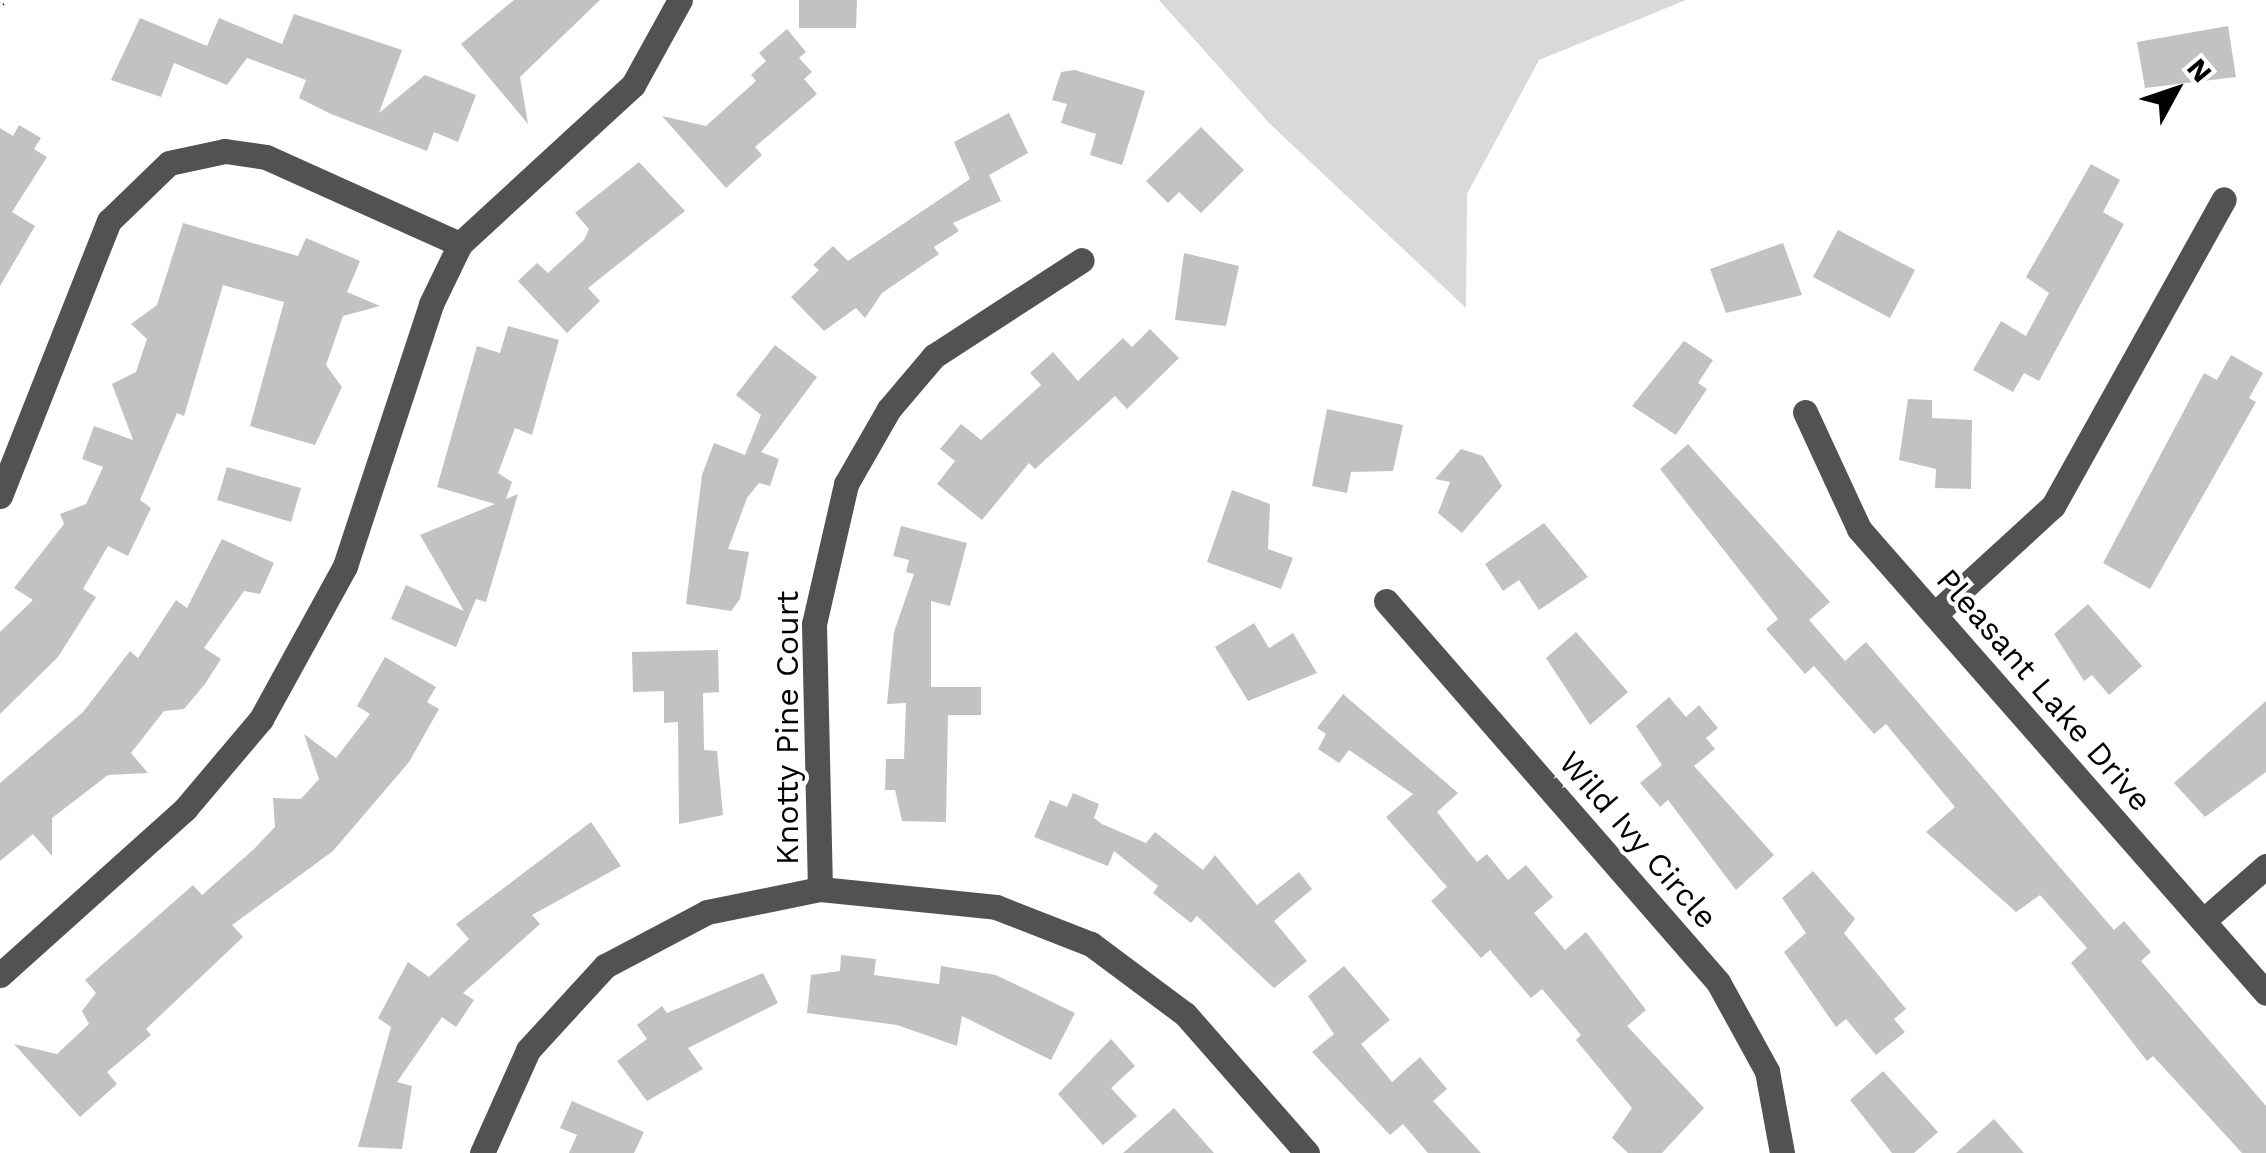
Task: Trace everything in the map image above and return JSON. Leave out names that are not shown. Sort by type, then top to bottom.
[{"type":"street","points":[[0,975],[186,808],[278,695],[345,566],[431,304],[460,244],[633,85],[680,0]]},
{"type":"street","points":[[0,496],[109,221],[157,170],[210,152],[266,157],[460,244]]},
{"type":"street","points":[[1935,614],[2052,506],[2224,198]]},
{"type":"street","name":"Knotty Pine Court","points":[[820,889],[814,624],[846,484],[888,410],[934,356],[1082,260]]},
{"type":"street","name":"Pleasant Lake Drive","points":[[1805,412],[1859,529],[2266,993]]},
{"type":"street","name":"Wild Ivy Circle","points":[[1386,601],[1718,982],[1767,1071],[1782,1153]]},
{"type":"street","points":[[2203,921],[2266,866]]},
{"type":"street","points":[[482,1153],[536,1038],[618,956],[707,912],[820,889],[967,901],[1091,944],[1185,1014],[1307,1153]]},
{"type":"shaded area","points":[[1159,0],[1686,0],[1539,60],[1467,194],[1466,308],[1270,124]]},
{"type":"building","points":[[514,0],[600,0],[520,77],[528,124],[461,44]]},
{"type":"building","points":[[799,0],[857,0],[856,28],[799,28]]},
{"type":"building","points":[[294,14],[402,50],[379,113],[425,75],[476,95],[458,142],[434,132],[427,151],[331,114],[299,98],[306,80],[247,58],[227,85],[174,63],[161,97],[111,80],[140,18],[207,46],[219,18],[282,44]]},
{"type":"building","points":[[2228,26],[2236,77],[2145,88],[2137,42]]},
{"type":"building","points":[[787,29],[806,52],[799,58],[812,72],[804,79],[817,94],[755,147],[762,155],[726,188],[662,116],[706,126],[756,81],[751,75],[766,61],[759,53]]},
{"type":"building","points":[[1075,70],[1145,91],[1122,165],[1090,155],[1096,134],[1061,123],[1067,104],[1052,100],[1061,72]]},
{"type":"building","points":[[1009,113],[1028,153],[989,175],[1001,201],[953,223],[959,231],[934,247],[939,254],[882,293],[865,318],[856,308],[824,331],[791,297],[819,270],[813,265],[833,246],[848,261],[970,179],[954,142]]},
{"type":"building","points":[[19,125],[41,138],[34,149],[47,157],[12,212],[35,226],[0,286],[0,128],[13,136]]},
{"type":"building","points":[[1201,127],[1244,170],[1201,213],[1179,192],[1168,203],[1146,181]]},
{"type":"building","points":[[639,162],[685,211],[588,288],[600,301],[567,333],[518,281],[537,263],[548,273],[584,240],[589,229],[575,213]]},
{"type":"building","points":[[2091,164],[2120,180],[2103,212],[2124,224],[2039,381],[2024,373],[2013,392],[1973,370],[2001,321],[2026,336],[2049,293],[2026,277]]},
{"type":"building","points":[[183,223],[298,256],[306,238],[360,261],[347,292],[380,306],[343,316],[326,365],[342,387],[315,445],[250,426],[284,302],[223,285],[184,416],[177,413],[140,500],[151,508],[128,556],[108,546],[83,589],[96,597],[58,657],[0,714],[0,632],[33,600],[14,588],[64,524],[60,514],[86,504],[103,467],[82,459],[94,426],[133,440],[112,384],[136,372],[147,339],[131,324],[157,305]]},
{"type":"building","points":[[1838,230],[1915,270],[1890,318],[1813,277]]},
{"type":"building","points":[[1783,243],[1802,295],[1726,313],[1710,269]]},
{"type":"building","points":[[1184,253],[1239,266],[1226,326],[1175,320]]},
{"type":"building","points":[[508,326],[559,340],[532,435],[515,428],[498,473],[512,482],[506,499],[518,494],[486,602],[476,599],[456,647],[391,619],[406,585],[464,611],[420,535],[495,504],[437,487],[477,346],[500,353]]},
{"type":"building","points":[[1150,329],[1179,358],[1127,409],[1115,396],[1035,469],[1029,463],[982,520],[937,484],[955,461],[940,449],[961,424],[981,440],[1041,385],[1030,373],[1053,352],[1078,381],[1123,338],[1132,347]]},
{"type":"building","points":[[1684,341],[1713,360],[1698,383],[1707,389],[1676,435],[1632,406]]},
{"type":"building","points":[[775,345],[817,377],[761,452],[779,459],[770,486],[759,483],[747,498],[728,549],[749,552],[740,599],[731,611],[686,604],[702,475],[714,443],[745,455],[761,415],[736,395]]},
{"type":"building","points":[[2231,355],[2263,373],[2249,398],[2256,402],[2150,589],[2103,563],[2204,373],[2217,380]]},
{"type":"building","points":[[1908,399],[1932,400],[1932,418],[1972,420],[1971,489],[1935,488],[1936,469],[1899,460]]},
{"type":"building","points":[[1327,409],[1403,425],[1393,471],[1351,472],[1347,493],[1312,486]]},
{"type":"building","points":[[1688,444],[1830,602],[1809,620],[1845,661],[1866,642],[2114,930],[2124,921],[2151,952],[2141,961],[2266,1106],[2266,1153],[2242,1153],[2153,1056],[2147,1061],[2071,963],[2087,948],[2040,895],[2016,912],[1926,832],[1955,807],[1886,724],[1874,734],[1814,666],[1805,674],[1766,629],[1778,619],[1660,469]]},
{"type":"building","points":[[1461,449],[1483,456],[1502,486],[1462,533],[1438,513],[1450,482],[1435,479]]},
{"type":"building","points":[[227,467],[301,488],[291,522],[217,500]]},
{"type":"building","points":[[1232,490],[1270,504],[1268,549],[1293,558],[1281,589],[1207,562]]},
{"type":"building","points":[[1544,523],[1588,577],[1539,610],[1519,580],[1503,591],[1485,564]]},
{"type":"building","points":[[901,526],[967,543],[950,606],[931,601],[931,687],[981,687],[981,715],[948,715],[946,822],[902,821],[895,790],[885,790],[886,759],[904,759],[906,703],[887,704],[894,632],[914,574],[906,572],[909,560],[893,556]]},
{"type":"building","points":[[222,539],[274,563],[260,594],[244,591],[204,648],[221,659],[205,684],[184,709],[164,711],[131,753],[148,773],[108,775],[52,818],[52,856],[33,834],[0,861],[0,783],[83,712],[130,651],[138,658],[176,600],[187,608]]},
{"type":"building","points":[[2088,604],[2142,666],[2109,695],[2092,675],[2084,681],[2054,634]]},
{"type":"building","points":[[1254,623],[1269,648],[1293,633],[1317,673],[1248,701],[1215,647]]},
{"type":"building","points":[[1576,632],[1628,692],[1590,725],[1546,658]]},
{"type":"building","points":[[718,650],[719,692],[703,693],[704,750],[717,751],[723,815],[679,824],[678,722],[664,723],[664,691],[633,692],[632,652]]},
{"type":"building","points":[[385,657],[436,687],[427,702],[439,709],[409,762],[333,851],[232,925],[243,937],[146,1029],[151,1035],[107,1072],[117,1084],[80,1117],[14,1044],[57,1054],[89,1024],[82,1011],[96,993],[85,980],[193,885],[202,895],[275,827],[273,798],[301,799],[319,779],[304,734],[336,758],[370,714],[357,706]]},
{"type":"building","points":[[1343,694],[1458,793],[1437,812],[1477,862],[1487,854],[1508,880],[1526,865],[1553,897],[1534,913],[1565,950],[1586,932],[1646,1010],[1627,1026],[1704,1108],[1662,1153],[1628,1153],[1612,1138],[1632,1108],[1576,1040],[1581,1035],[1542,989],[1531,998],[1490,950],[1481,958],[1431,901],[1447,887],[1386,817],[1413,794],[1349,750],[1339,763],[1318,749],[1326,734],[1317,728]]},
{"type":"building","points":[[1669,697],[1686,717],[1699,705],[1718,728],[1706,738],[1715,749],[1694,766],[1774,855],[1736,890],[1668,800],[1660,807],[1640,783],[1662,765],[1636,726]]},
{"type":"building","points":[[2266,701],[2266,772],[2205,817],[2174,783]]},
{"type":"building","points":[[1073,793],[1099,804],[1094,818],[1102,824],[1146,843],[1155,832],[1203,870],[1215,855],[1257,905],[1299,872],[1312,889],[1274,921],[1307,961],[1274,988],[1197,916],[1191,923],[1153,893],[1158,886],[1114,851],[1108,866],[1034,837],[1050,800],[1067,807]]},
{"type":"building","points":[[591,822],[621,866],[532,915],[540,924],[463,993],[474,1000],[456,1027],[442,1017],[397,1082],[412,1086],[402,1149],[358,1147],[391,1027],[378,1018],[408,962],[429,977],[469,939],[456,924]]},
{"type":"building","points":[[1813,871],[1855,919],[1844,933],[1906,1009],[1894,1019],[1905,1032],[1876,1055],[1846,1019],[1836,1027],[1784,952],[1806,933],[1782,898]]},
{"type":"building","points":[[841,955],[876,959],[874,975],[939,984],[941,966],[996,975],[1075,1013],[1051,1060],[962,1016],[957,1046],[897,1025],[807,1013],[811,975],[840,971]]},
{"type":"building","points":[[1344,966],[1390,1020],[1361,1044],[1392,1082],[1420,1057],[1447,1089],[1433,1101],[1481,1153],[1428,1153],[1403,1124],[1390,1135],[1312,1052],[1334,1034],[1308,996]]},
{"type":"building","points":[[763,973],[778,1003],[688,1048],[703,1069],[647,1101],[617,1061],[647,1039],[637,1025],[662,1006],[667,1013]]},
{"type":"building","points":[[1111,1039],[1135,1066],[1111,1088],[1137,1116],[1103,1145],[1058,1094]]},
{"type":"building","points":[[1883,1071],[1938,1132],[1914,1153],[1892,1153],[1850,1100]]},
{"type":"building","points":[[572,1101],[644,1132],[634,1153],[569,1153],[577,1135],[560,1128]]},
{"type":"building","points":[[1174,1108],[1214,1153],[1123,1153]]},
{"type":"building","points":[[1994,1119],[2024,1153],[1956,1153]]}]
